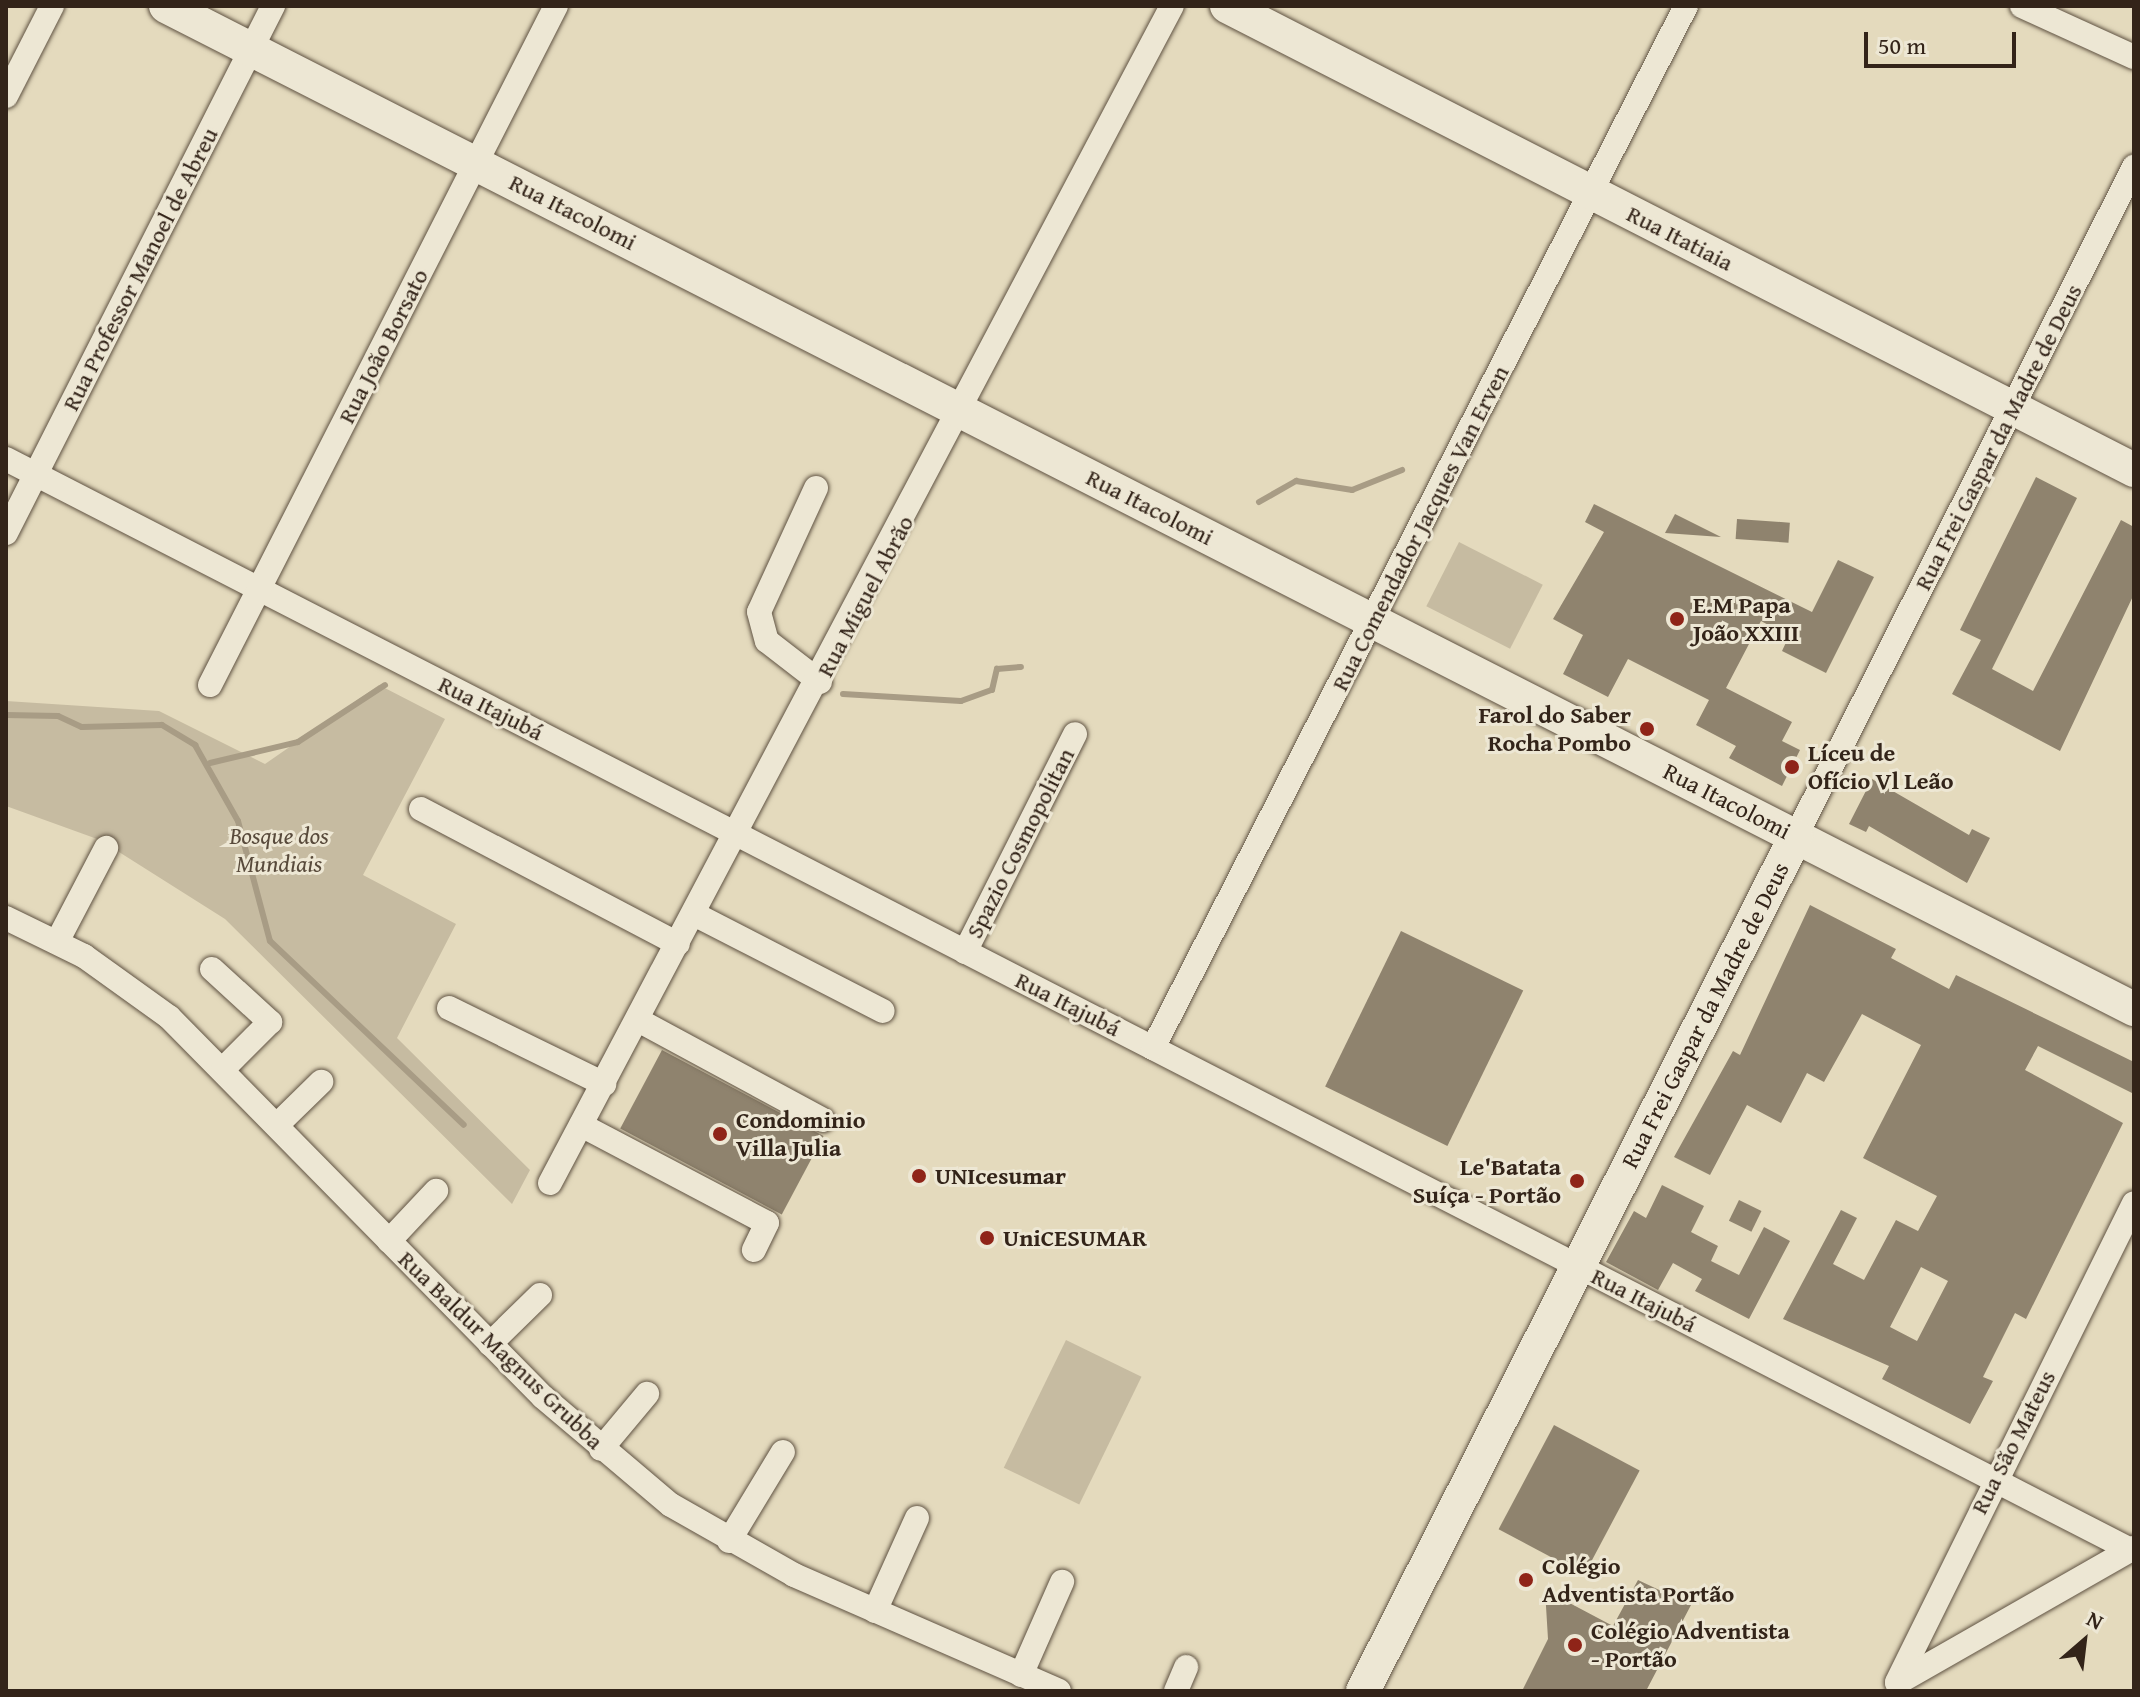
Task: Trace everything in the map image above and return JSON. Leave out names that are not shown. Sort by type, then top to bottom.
[{"type":"main road","name":"Rua Itacolomi","points":[[166,6],[2134,1009]]},
{"type":"main road","name":"Rua Itatiaia","points":[[1227,6],[2134,470]]},
{"type":"main road","name":"Rua Frei Gaspar da Madre de Deus","points":[[1363,1691],[1796,836]]},
{"type":"street","points":[[6,96],[52,6]]},
{"type":"street","name":"Rua Professor Manoel de Abreu","points":[[6,533],[273,6]]},
{"type":"street","name":"Rua João Borsato","points":[[210,685],[556,6]]},
{"type":"street","name":"Rua Miguel Abrão","points":[[550,1183],[820,682],[1172,6]]},
{"type":"street","name":"Rua Comendador Jacques Van Erven","points":[[1153,1048],[1686,6]]},
{"type":"street","points":[[2022,6],[2134,57]]},
{"type":"street","name":"Rua Frei Gaspar da Madre de Deus","points":[[1796,836],[2134,167]]},
{"type":"street","name":"Rua Itajubá","points":[[6,459],[2132,1549]]},
{"type":"street","points":[[816,488],[759,612],[767,641],[820,682]]},
{"type":"street","name":"Spazio Cosmopolitan","points":[[965,952],[1075,734]]},
{"type":"street","points":[[421,809],[678,944]]},
{"type":"street","points":[[58,940],[106,848]]},
{"type":"street","points":[[694,914],[883,1011]]},
{"type":"street","name":"Rua Baldur Magnus Grubba","points":[[6,918],[58,940],[140,995],[223,1069],[490,1344],[601,1449],[729,1541],[875,1611],[1059,1691]]},
{"type":"street","points":[[212,969],[270,1022],[223,1069]]},
{"type":"street","points":[[449,1008],[604,1084]]},
{"type":"street","points":[[638,1020],[823,1120]]},
{"type":"street","points":[[277,1125],[321,1082]]},
{"type":"street","points":[[581,1125],[767,1223],[754,1250]]},
{"type":"street","points":[[389,1241],[436,1191]]},
{"type":"street","name":"Rua São Mateus","points":[[1891,1687],[2134,1203]]},
{"type":"street","points":[[490,1344],[540,1295]]},
{"type":"street","points":[[601,1449],[647,1394]]},
{"type":"street","points":[[729,1541],[783,1452]]},
{"type":"street","points":[[875,1611],[917,1518]]},
{"type":"street","points":[[1891,1687],[2132,1549]]},
{"type":"street","points":[[1021,1675],[1062,1582]]},
{"type":"street","points":[[1176,1691],[1186,1667]]},
{"type":"green space","points":[[1459,542],[1543,585],[1510,649],[1426,606]]},
{"type":"green space","name":"Bosque dos Mundiais","points":[[379,685],[445,719],[363,875],[456,924],[397,1038],[530,1170],[512,1204],[225,919],[100,840],[6,806],[6,701],[159,711],[265,764]]},
{"type":"green space","points":[[1066,1340],[1141,1377],[1079,1504],[1004,1468]]},
{"type":"building","points":[[2036,477],[2077,498],[1992,669],[2033,691],[2121,520],[2134,527],[2134,594],[2060,751],[1952,694],[1981,640],[1960,630]]},
{"type":"building","points":[[1594,504],[1812,612],[1838,560],[1874,577],[1826,673],[1782,651],[1789,636],[1761,621],[1726,688],[1792,722],[1782,741],[1800,750],[1782,786],[1729,758],[1736,746],[1696,725],[1709,700],[1628,659],[1608,697],[1563,674],[1583,635],[1553,619],[1604,532],[1585,522]]},
{"type":"building","points":[[1675,514],[1721,537],[1665,533]]},
{"type":"building","points":[[1737,519],[1790,523],[1788,543],[1736,539]]},
{"type":"building","points":[[1872,779],[1969,835],[1972,829],[1990,838],[1967,883],[1869,826],[1866,832],[1849,824]]},
{"type":"building","points":[[1810,905],[1896,949],[1891,958],[1949,989],[1956,975],[2134,1062],[2134,1094],[2038,1046],[2025,1070],[2123,1123],[2026,1319],[2015,1313],[1983,1377],[1993,1381],[1970,1424],[1882,1379],[1889,1366],[1783,1319],[1841,1210],[1857,1218],[1833,1264],[1864,1280],[1896,1220],[1918,1231],[1937,1196],[1863,1158],[1921,1045],[1862,1014],[1824,1082],[1807,1073],[1781,1123],[1747,1105],[1710,1175],[1674,1157],[1733,1051],[1740,1055]],"holes":[[[1921,1267],[1948,1281],[1917,1341],[1890,1327]]]},
{"type":"building","points":[[1401,931],[1523,991],[1447,1146],[1325,1086]]},
{"type":"building","name":"Condominio Villa Julia","points":[[662,1050],[824,1136],[782,1214],[620,1129]]},
{"type":"building","points":[[1662,1185],[1704,1206],[1691,1232],[1718,1246],[1711,1261],[1739,1275],[1764,1227],[1790,1241],[1749,1319],[1695,1291],[1702,1279],[1673,1263],[1658,1290],[1606,1262],[1634,1211],[1646,1218]]},
{"type":"building","points":[[1739,1200],[1761,1211],[1751,1232],[1729,1221]]},
{"type":"building","points":[[1554,1425],[1640,1471],[1584,1575],[1499,1529]]},
{"type":"building","points":[[1638,1580],[1691,1605],[1646,1691],[1522,1691],[1548,1639],[1545,1590],[1613,1626]]},
{"type":"waterway","points":[[1259,502],[1296,481],[1352,490],[1402,470]]},
{"type":"waterway","points":[[843,694],[961,701],[992,690],[997,669],[1021,667]]},
{"type":"waterway","points":[[210,763],[298,742],[385,685]]},
{"type":"waterway","points":[[6,715],[58,716],[82,727],[162,725],[195,745],[238,821],[270,941],[464,1125]]},
{"type":"place","name":"E.M Papa João XXIII","points":[[1677,619]]},
{"type":"place","name":"Farol do Saber Rocha Pombo","points":[[1647,729]]},
{"type":"place","name":"Líceu de Ofício Vl Leão","points":[[1792,767]]},
{"type":"place","name":"Condominio Villa Julia","points":[[720,1134]]},
{"type":"place","name":"UNIcesumar","points":[[919,1176]]},
{"type":"place","name":"Le'Batata Suíça - Portão","points":[[1577,1181]]},
{"type":"place","name":"UniCESUMAR","points":[[987,1238]]},
{"type":"place","name":"Colégio Adventista Portão","points":[[1526,1580]]},
{"type":"place","name":"Colégio Adventista - Portão","points":[[1575,1645]]}]
